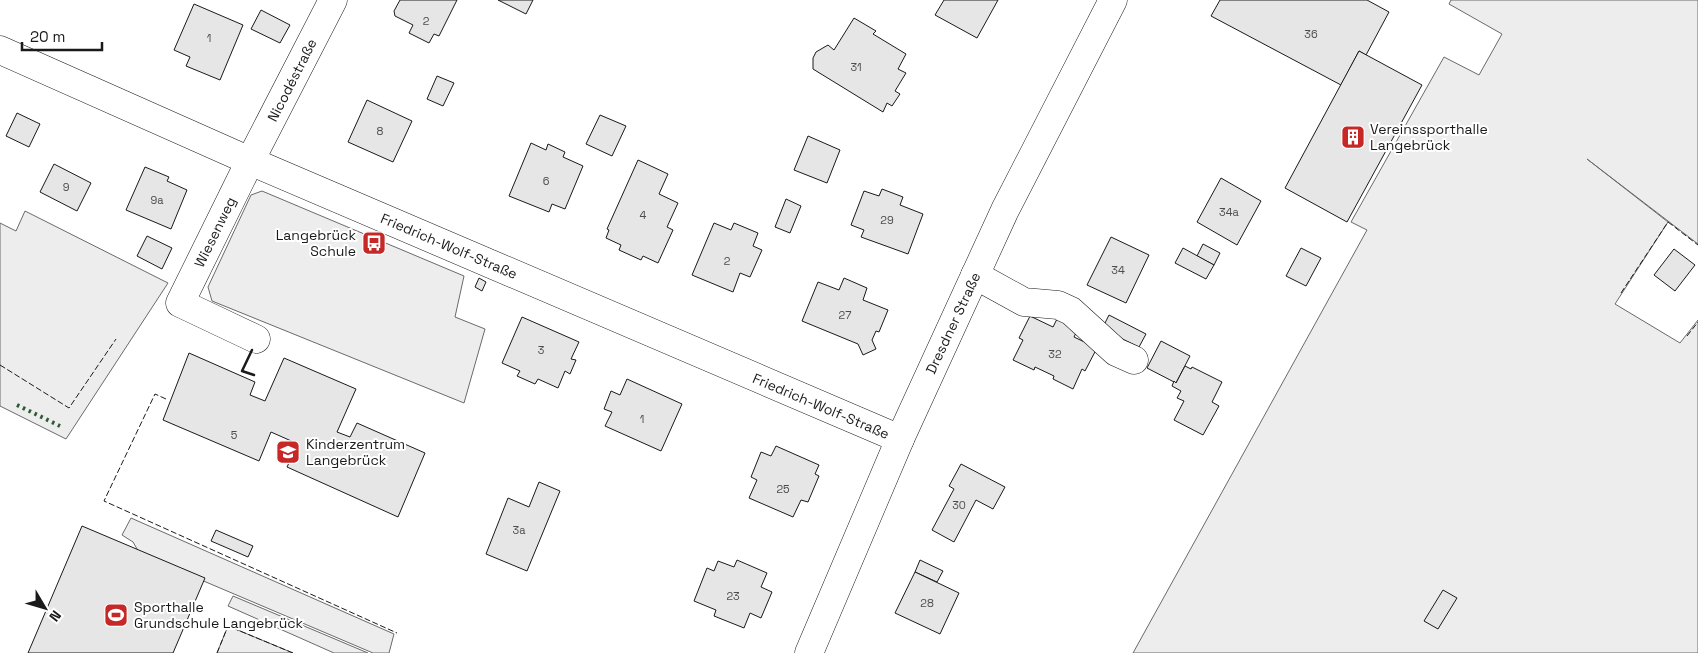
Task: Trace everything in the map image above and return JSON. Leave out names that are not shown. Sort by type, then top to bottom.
[{"type":"street","name":"Nicodéstraße","points":[[250,161],[333,0]]},
{"type":"street","name":"Dresdner Straße","points":[[809,653],[900,439],[1005,210],[1113,0]]},
{"type":"street","name":"Friedrich-Wolf-Straße","points":[[0,50],[250,161],[900,439]]},
{"type":"street","name":"Wiesenweg","points":[[250,161],[180,303],[256,339]]},
{"type":"street","points":[[976,274],[1024,302],[1058,306],[1071,311],[1116,352],[1134,360]]},
{"type":"shaded area","points":[[1451,0],[1698,0],[1698,244],[1587,159],[1668,222],[1615,304],[1680,343],[1698,320],[1698,653],[1133,653],[1367,230],[1351,222],[1444,57],[1479,75],[1502,34],[1449,4]]},
{"type":"shaded area","points":[[262,191],[464,276],[455,317],[485,329],[464,403],[212,301],[208,287],[251,195]]},
{"type":"shaded area","points":[[25,211],[168,283],[66,439],[0,406],[0,223],[16,231]]},
{"type":"shaded area","points":[[131,518],[394,634],[389,653],[373,653],[140,554],[133,542],[122,535]]},
{"type":"shaded area","points":[[233,596],[368,653],[334,653],[228,606]]},
{"type":"shaded area","points":[[228,626],[293,653],[217,653]]},
{"type":"building","points":[[400,0],[457,0],[439,36],[434,34],[429,43],[409,33],[413,25],[395,16],[394,11]]},
{"type":"building","points":[[498,0],[533,0],[526,14]]},
{"type":"building","points":[[944,0],[998,0],[977,38],[935,15]]},
{"type":"building","points":[[1220,0],[1367,0],[1389,12],[1366,55],[1359,51],[1341,85],[1211,16]]},
{"type":"building","points":[[194,4],[243,25],[220,80],[186,66],[190,57],[174,50]]},
{"type":"building","points":[[261,10],[290,25],[280,43],[251,29]]},
{"type":"building","points":[[854,18],[876,31],[873,34],[906,54],[898,69],[906,73],[895,91],[900,94],[892,106],[887,103],[883,112],[813,69],[813,58],[816,52],[828,45],[834,50]]},
{"type":"building","name":"Vereinssporthalle Langebrück","points":[[1359,51],[1422,85],[1347,222],[1285,188]]},
{"type":"building","points":[[437,76],[454,83],[443,106],[427,99]]},
{"type":"building","points":[[367,100],[412,121],[393,162],[348,142]]},
{"type":"building","points":[[17,113],[40,124],[29,147],[6,136]]},
{"type":"building","points":[[600,115],[626,126],[612,156],[586,144]]},
{"type":"building","points":[[808,136],[840,150],[827,183],[794,170]]},
{"type":"building","points":[[531,143],[546,150],[548,144],[565,152],[563,157],[583,166],[565,209],[552,204],[549,212],[509,196]]},
{"type":"building","points":[[638,160],[668,174],[659,194],[678,203],[667,227],[673,230],[658,263],[643,256],[641,260],[619,250],[621,245],[606,238],[609,230],[607,229]]},
{"type":"building","points":[[54,164],[91,183],[77,211],[40,192]]},
{"type":"building","points":[[145,167],[169,177],[167,181],[187,190],[171,229],[126,210]]},
{"type":"building","points":[[1221,178],[1261,201],[1237,245],[1197,222]]},
{"type":"building","points":[[882,189],[903,197],[900,205],[923,214],[908,254],[861,237],[864,230],[851,225],[864,191],[879,196]]},
{"type":"building","points":[[786,199],[801,206],[790,233],[775,227]]},
{"type":"building","points":[[714,223],[731,230],[734,223],[758,233],[753,246],[762,250],[750,277],[740,273],[733,292],[692,275]]},
{"type":"building","points":[[147,236],[172,248],[162,269],[137,256]]},
{"type":"building","points":[[1111,237],[1149,255],[1126,303],[1087,285]]},
{"type":"building","points":[[1203,244],[1220,253],[1214,265],[1197,256]]},
{"type":"building","points":[[1183,248],[1214,265],[1206,279],[1175,263]]},
{"type":"building","points":[[1301,248],[1321,258],[1306,286],[1286,276]]},
{"type":"building","points":[[1674,249],[1695,265],[1675,291],[1654,275]]},
{"type":"building","points":[[479,278],[486,282],[482,291],[475,287]]},
{"type":"building","points":[[844,278],[867,288],[863,300],[888,310],[879,332],[876,331],[872,340],[876,349],[863,355],[858,344],[802,321],[818,282],[839,290]]},
{"type":"building","points":[[1059,315],[1080,325],[1074,337],[1097,348],[1085,371],[1082,369],[1073,389],[1053,379],[1054,376],[1035,367],[1034,370],[1013,360],[1023,340],[1019,338],[1030,316],[1053,327]]},
{"type":"building","points":[[1109,315],[1146,334],[1139,347],[1102,329]]},
{"type":"building","points":[[522,317],[579,342],[571,359],[576,360],[570,374],[565,371],[558,388],[538,379],[535,384],[517,376],[520,371],[502,363]]},
{"type":"building","points":[[1161,341],[1190,356],[1176,383],[1147,368]]},
{"type":"building","points":[[189,353],[255,382],[250,395],[265,401],[284,358],[356,389],[337,432],[350,437],[357,423],[425,453],[398,517],[287,467],[298,444],[271,432],[259,461],[163,420]]},
{"type":"building","points":[[1185,366],[1191,369],[1192,367],[1222,382],[1212,402],[1219,406],[1203,435],[1174,420],[1184,401],[1177,398],[1181,391],[1172,386],[1174,381],[1176,383]]},
{"type":"building","points":[[627,379],[682,404],[661,451],[605,426],[612,412],[604,409],[611,391],[620,395]]},
{"type":"building","points":[[776,446],[819,465],[815,474],[819,476],[808,502],[801,500],[793,517],[749,498],[757,480],[751,477],[761,452],[771,456]]},
{"type":"building","points":[[961,464],[1005,487],[993,509],[976,500],[954,542],[932,530],[954,489],[949,486]]},
{"type":"building","points":[[539,482],[560,491],[527,571],[486,554],[508,498],[529,507]]},
{"type":"building","name":"Sporthalle Grundschule Langebrück","points":[[82,526],[205,578],[173,653],[28,653]]},
{"type":"building","points":[[216,530],[253,546],[248,557],[211,541]]},
{"type":"building","points":[[737,560],[767,573],[761,587],[772,592],[761,618],[750,613],[744,628],[714,616],[716,610],[694,601],[707,568],[714,571],[718,561],[734,567]]},
{"type":"building","points":[[920,560],[943,571],[937,582],[915,572]]},
{"type":"building","points":[[915,572],[959,593],[940,634],[895,613]]},
{"type":"building","points":[[1443,590],[1457,598],[1438,629],[1424,621]]},
{"type":"hedge","points":[[17,405],[60,426]]},
{"type":"fence","points":[[1621,293],[1668,222],[1698,245]]},
{"type":"fence","points":[[1687,336],[1698,322]]},
{"type":"fence","points":[[0,365],[69,408],[116,339]]},
{"type":"fence","points":[[166,399],[155,394],[104,501],[397,633]]},
{"type":"fence","points":[[217,653],[228,626],[293,653]]},
{"type":"wall","points":[[252,350],[242,371],[254,375]]},
{"type":"place","name":"Vereinssporthalle Langebrück","points":[[1353,137]]},
{"type":"place","name":"Langebrück Schule","points":[[374,243]]},
{"type":"place","name":"Kinderzentrum Langebrück","points":[[288,452]]},
{"type":"place","name":"Sporthalle Grundschule Langebrück","points":[[116,615]]}]
